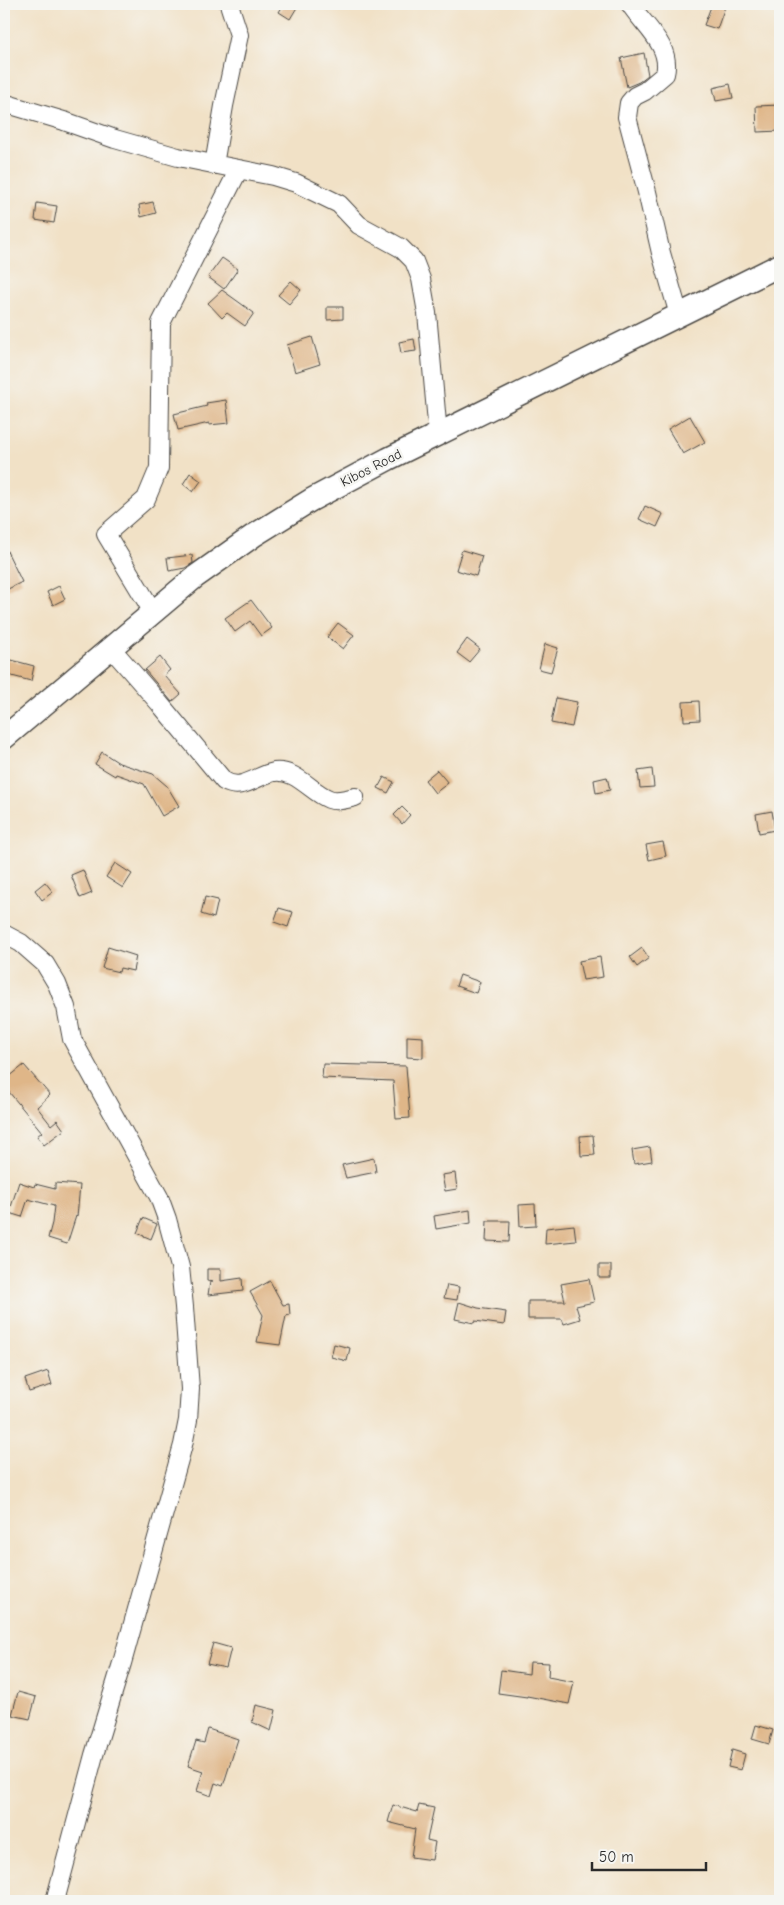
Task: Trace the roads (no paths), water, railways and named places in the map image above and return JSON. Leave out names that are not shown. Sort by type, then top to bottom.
[{"type":"main road","name":"Kibos Road","points":[[4,738],[195,577],[253,536],[302,505],[438,434],[780,265]]},
{"type":"street","points":[[214,165],[224,106],[240,36],[229,4]]},
{"type":"street","points":[[630,4],[664,51],[667,60],[665,74],[645,91],[635,96],[629,103],[627,117],[661,253],[679,315]]},
{"type":"street","points":[[4,103],[64,121],[114,139],[178,157],[239,168],[296,183],[339,204],[359,225],[401,248],[414,261],[421,279],[427,313],[438,434]]},
{"type":"street","points":[[153,612],[106,534],[146,499],[159,468],[161,323],[239,168]]},
{"type":"street","points":[[111,648],[224,782],[235,785],[245,784],[273,772],[280,772],[297,778],[329,799],[338,800],[356,797]]},
{"type":"street","points":[[4,934],[21,943],[45,964],[57,984],[66,1007],[72,1039],[159,1197],[173,1236],[180,1267],[190,1390],[188,1420],[183,1445],[122,1663],[94,1754],[55,1901]]}]
